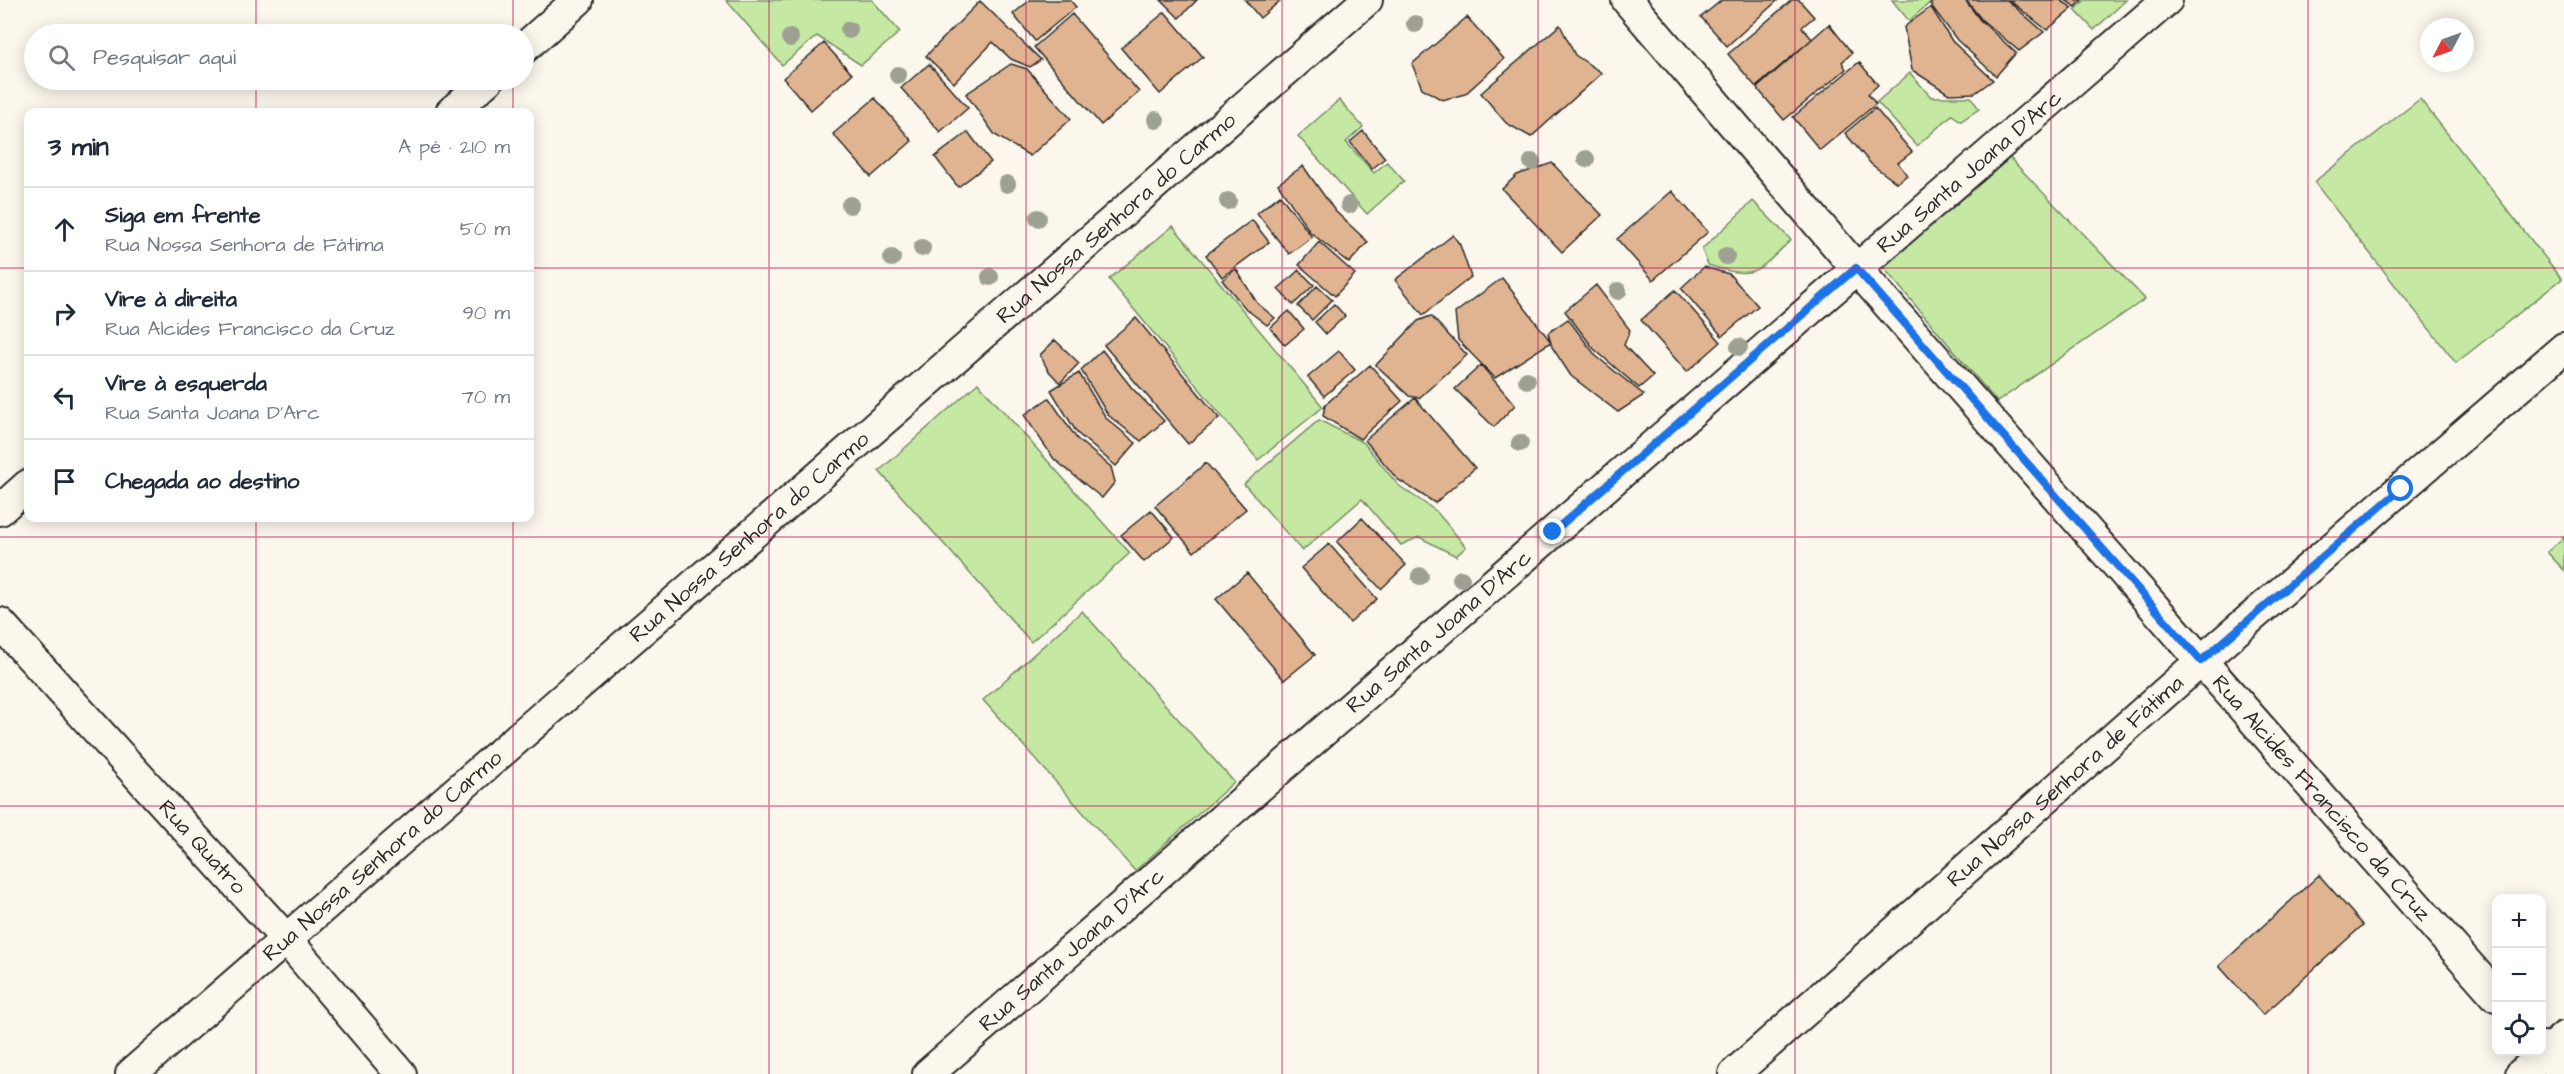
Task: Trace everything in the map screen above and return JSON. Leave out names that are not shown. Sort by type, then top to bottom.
[{"type":"street","points":[[534,39],[578,0]]},
{"type":"street","name":"Rua Nossa Senhora do Carmo","points":[[131,1074],[1367,0]]},
{"type":"street","name":"Rua Alcides Francisco da Cruz","points":[[1627,0],[1856,268],[2492,991]]},
{"type":"street","name":"Rua Santa Joana D'Arc","points":[[928,1074],[2168,0]]},
{"type":"street","points":[[456,108],[476,90]]},
{"type":"street","name":"Rua Nossa Senhora de Fátima","points":[[1734,1074],[2201,661],[2564,348]]},
{"type":"street","points":[[0,510],[24,489]]},
{"type":"street","name":"Rua Quatro","points":[[0,623],[286,939],[401,1074]]},
{"type":"street","points":[[2522,1074],[2554,1053]]},
{"type":"green space","points":[[726,0],[872,0],[900,32],[861,65],[817,36],[782,65]]},
{"type":"green space","points":[[1892,0],[1933,0],[1909,21]]},
{"type":"green space","points":[[2085,0],[2126,0],[2094,30],[2075,10]]},
{"type":"green space","points":[[1910,73],[1931,97],[1971,97],[1979,109],[1961,121],[1952,115],[1917,146],[1877,102]]},
{"type":"green space","points":[[2420,99],[2562,279],[2456,363],[2314,182]]},
{"type":"green space","points":[[1339,100],[1363,127],[1346,142],[1374,173],[1387,162],[1404,181],[1367,214],[1298,136]]},
{"type":"green space","points":[[2008,156],[2145,299],[1997,402],[1883,267]]},
{"type":"green space","points":[[1753,201],[1791,240],[1770,260],[1754,270],[1736,272],[1708,265],[1702,249]]},
{"type":"green space","points":[[1173,226],[1323,407],[1258,460],[1109,279]]},
{"type":"green space","points":[[978,383],[1130,553],[1031,642],[879,471]]},
{"type":"green space","points":[[1319,420],[1364,443],[1398,485],[1436,511],[1466,547],[1456,556],[1419,537],[1401,545],[1362,499],[1302,551],[1244,484]]},
{"type":"green space","points":[[2564,537],[2564,570],[2547,552]]},
{"type":"green space","points":[[1082,611],[1234,782],[1135,871],[983,700]]},
{"type":"building","points":[[1030,0],[1070,0],[1076,7],[1035,41],[1013,14]]},
{"type":"building","points":[[1161,0],[1197,0],[1179,18]]},
{"type":"building","points":[[1245,0],[1281,0],[1260,18]]},
{"type":"building","points":[[1722,0],[1778,0],[1727,46],[1701,17]]},
{"type":"building","points":[[1792,0],[1799,0],[1814,17],[1802,27],[1812,39],[1756,87],[1728,54]]},
{"type":"building","points":[[1936,0],[1965,0],[1980,20],[2016,53],[1996,76],[1957,40],[1930,4]]},
{"type":"building","points":[[1966,0],[2007,0],[2044,32],[2019,51],[1982,20]]},
{"type":"building","points":[[2009,0],[2060,0],[2073,8],[2047,30]]},
{"type":"building","points":[[2065,0],[2082,0],[2076,7]]},
{"type":"building","points":[[980,1],[1041,60],[1030,67],[1011,59],[993,42],[954,83],[926,56]]},
{"type":"building","points":[[1931,7],[1952,41],[1993,80],[1975,93],[1949,94],[1912,70],[1904,27]]},
{"type":"building","points":[[1165,12],[1203,57],[1160,94],[1121,48]]},
{"type":"building","points":[[1072,14],[1139,92],[1101,125],[1034,47]]},
{"type":"building","points":[[1467,17],[1504,59],[1465,94],[1442,100],[1422,88],[1412,64]]},
{"type":"building","points":[[1829,24],[1852,53],[1842,62],[1846,69],[1784,120],[1757,88]]},
{"type":"building","points":[[1560,25],[1575,55],[1602,73],[1531,137],[1506,123],[1481,93]]},
{"type":"building","points":[[824,43],[852,74],[811,110],[783,78]]},
{"type":"building","points":[[1859,62],[1878,85],[1868,94],[1876,104],[1820,150],[1793,117]]},
{"type":"building","points":[[929,64],[968,108],[940,132],[901,88]]},
{"type":"building","points":[[1011,64],[1027,69],[1071,119],[1030,156],[995,135],[966,94]]},
{"type":"building","points":[[875,98],[912,141],[871,177],[833,134]]},
{"type":"building","points":[[1875,108],[1912,152],[1898,163],[1907,175],[1897,183],[1871,164],[1845,133]]},
{"type":"building","points":[[1363,131],[1385,158],[1372,169],[1350,142]]},
{"type":"building","points":[[968,132],[991,162],[958,187],[935,157]]},
{"type":"building","points":[[1552,163],[1602,215],[1562,252],[1502,189],[1517,175]]},
{"type":"building","points":[[1303,166],[1335,211],[1368,242],[1349,263],[1310,232],[1278,184]]},
{"type":"building","points":[[1672,191],[1708,232],[1653,280],[1617,239]]},
{"type":"building","points":[[1280,195],[1312,237],[1289,254],[1257,213]]},
{"type":"building","points":[[1252,220],[1269,242],[1222,277],[1206,255]]},
{"type":"building","points":[[1453,235],[1460,245],[1471,277],[1423,315],[1395,280]]},
{"type":"building","points":[[1319,242],[1355,274],[1335,296],[1299,265]]},
{"type":"building","points":[[1704,267],[1729,274],[1758,306],[1722,336],[1681,288]]},
{"type":"building","points":[[1236,269],[1257,303],[1275,318],[1267,325],[1246,309],[1222,280]]},
{"type":"building","points":[[1299,270],[1314,285],[1293,305],[1278,289]]},
{"type":"building","points":[[1502,278],[1551,342],[1495,378],[1458,340],[1455,313]]},
{"type":"building","points":[[1596,285],[1630,330],[1624,345],[1653,376],[1639,388],[1594,349],[1565,311]]},
{"type":"building","points":[[1317,286],[1332,300],[1312,320],[1298,306]]},
{"type":"building","points":[[1675,290],[1721,342],[1687,372],[1641,320]]},
{"type":"building","points":[[1334,304],[1345,316],[1326,334],[1315,322]]},
{"type":"building","points":[[1289,311],[1304,329],[1285,345],[1270,328]]},
{"type":"building","points":[[1431,316],[1467,355],[1419,398],[1409,396],[1376,365],[1418,321]]},
{"type":"building","points":[[1136,318],[1219,418],[1188,444],[1104,345]]},
{"type":"building","points":[[1568,319],[1596,356],[1644,395],[1618,412],[1571,376],[1552,347],[1548,333]]},
{"type":"building","points":[[1055,340],[1079,363],[1060,383],[1048,370],[1040,355]]},
{"type":"building","points":[[1102,350],[1132,388],[1164,421],[1141,441],[1108,415],[1081,370]]},
{"type":"building","points":[[1339,351],[1355,370],[1324,396],[1308,377]]},
{"type":"building","points":[[1370,365],[1402,401],[1360,439],[1323,416],[1325,405]]},
{"type":"building","points":[[1481,365],[1515,405],[1494,427],[1455,389]]},
{"type":"building","points":[[1079,373],[1106,418],[1136,443],[1116,466],[1077,433],[1051,390]]},
{"type":"building","points":[[1049,398],[1077,439],[1111,467],[1115,482],[1102,498],[1054,459],[1024,415]]},
{"type":"building","points":[[1415,398],[1475,468],[1435,503],[1397,479],[1365,440]]},
{"type":"building","points":[[1206,463],[1246,509],[1194,552],[1155,506]]},
{"type":"building","points":[[1151,510],[1174,537],[1144,562],[1121,535]]},
{"type":"building","points":[[1362,518],[1406,565],[1381,589],[1337,542]]},
{"type":"building","points":[[1329,544],[1377,599],[1350,623],[1301,568]]},
{"type":"building","points":[[1247,573],[1315,655],[1284,680],[1216,599]]},
{"type":"building","points":[[2319,875],[2363,925],[2263,1015],[2219,966]]},
{"type":"route","points":[[1553,532],[1856,268],[2201,661],[2401,489]]}]
